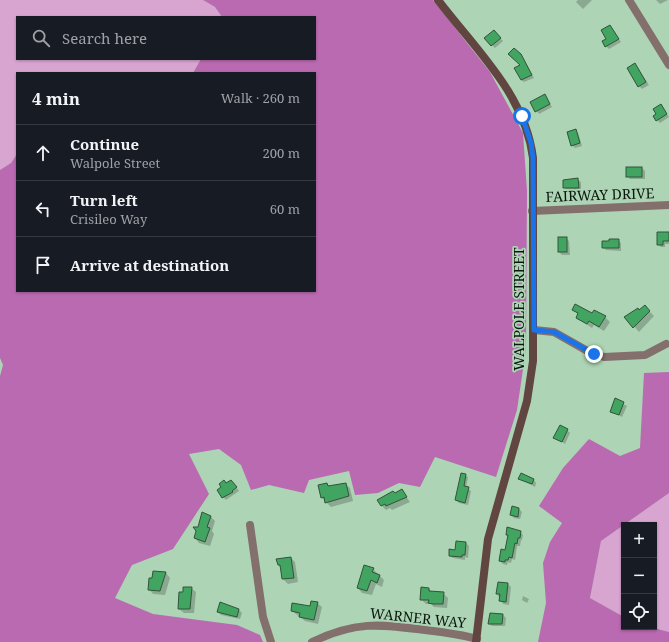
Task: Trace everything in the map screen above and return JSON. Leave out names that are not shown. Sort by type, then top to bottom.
[{"type":"main road","name":"WALPOLE STREET","points":[[438,0],[499,77],[522,116],[531,143],[533,158],[533,361],[527,401],[488,539],[477,640]]},
{"type":"street","points":[[629,0],[669,64]]},
{"type":"street","name":"FAIRWAY DRIVE","points":[[532,211],[669,205]]},
{"type":"street","points":[[534,330],[554,332],[591,353],[604,357],[645,355],[666,344]]},
{"type":"street","points":[[250,525],[263,617],[271,642]]},
{"type":"street","name":"WARNER WAY","points":[[312,642],[331,633],[351,627],[377,625],[477,640]]},
{"type":"shaded area","points":[[0,0],[203,0],[215,7],[221,16],[16,16],[16,60],[200,60],[194,72],[16,72],[16,156],[11,163],[0,170]]},
{"type":"shaded area","points":[[203,0],[433,0],[490,72],[523,133],[527,191],[526,349],[517,410],[496,477],[435,457],[420,487],[399,483],[378,493],[355,495],[349,471],[309,480],[304,493],[269,485],[251,490],[241,465],[219,449],[189,454],[209,494],[173,549],[132,565],[115,598],[153,614],[237,625],[260,635],[263,642],[0,642],[0,376],[3,365],[0,358],[0,170],[11,163],[16,156],[16,292],[316,292],[316,72],[194,72],[200,60],[316,60],[316,16],[221,16],[215,7]]},
{"type":"shaded area","points":[[669,372],[669,493],[628,522],[621,522],[621,527],[601,541],[590,598],[621,615],[621,630],[657,629],[669,632],[669,642],[538,642],[546,603],[543,563],[550,542],[562,523],[539,506],[563,468],[589,439],[620,456],[640,448],[644,373]]},
{"type":"shaded area","points":[[669,493],[669,632],[657,629],[657,522],[628,522]]},
{"type":"shaded area","points":[[621,527],[621,615],[590,598],[601,541]]},
{"type":"building","points":[[610,25],[619,39],[605,47],[602,41],[606,39],[601,30]]},
{"type":"building","points":[[494,30],[501,38],[491,46],[484,38]]},
{"type":"building","points":[[514,48],[521,54],[532,75],[521,80],[514,68],[520,65],[508,54]]},
{"type":"building","points":[[635,63],[646,82],[638,87],[627,68]]},
{"type":"building","points":[[545,94],[550,104],[535,112],[530,102]]},
{"type":"building","points":[[661,104],[667,114],[656,121],[653,116],[656,114],[653,109]]},
{"type":"building","points":[[576,129],[580,143],[571,146],[567,132]]},
{"type":"building","points":[[626,167],[642,167],[642,177],[626,177]]},
{"type":"building","points":[[578,178],[579,188],[563,188],[563,180]]},
{"type":"building","points":[[657,232],[669,232],[669,241],[663,241],[663,245],[657,245]]},
{"type":"building","points":[[558,237],[567,237],[567,252],[558,252]]},
{"type":"building","points":[[609,239],[619,239],[619,248],[602,248],[602,241],[609,241]]},
{"type":"building","points":[[575,304],[592,313],[594,310],[606,316],[599,327],[589,321],[587,324],[576,318],[578,313],[572,310]]},
{"type":"building","points":[[645,305],[650,311],[633,328],[624,317],[638,308],[639,310]]},
{"type":"building","points":[[615,398],[624,402],[619,415],[610,412]]},
{"type":"building","points":[[560,425],[568,429],[562,442],[553,438]]},
{"type":"building","points":[[461,473],[466,474],[464,486],[469,487],[465,503],[455,500]]},
{"type":"building","points":[[521,473],[534,479],[532,484],[518,479]]},
{"type":"building","points":[[224,480],[226,483],[231,480],[237,487],[232,491],[233,492],[222,498],[217,490],[221,487],[219,484]]},
{"type":"building","points":[[327,483],[328,486],[346,483],[349,496],[325,503],[324,497],[321,498],[318,485]]},
{"type":"building","points":[[402,489],[407,497],[386,506],[385,504],[381,506],[377,500],[393,491],[395,493]]},
{"type":"building","points":[[512,506],[519,508],[518,517],[510,515]]},
{"type":"building","points":[[202,512],[211,516],[207,527],[210,528],[205,542],[194,538],[196,531],[193,527],[198,527]]},
{"type":"building","points":[[507,527],[521,531],[517,544],[515,543],[512,558],[509,557],[508,560],[505,560],[505,562],[499,561],[501,549],[505,550],[508,535],[506,535]]},
{"type":"building","points":[[456,541],[466,542],[465,555],[462,555],[462,557],[449,556],[449,549],[455,550]]},
{"type":"building","points":[[291,557],[294,578],[282,579],[280,565],[278,565],[276,559]]},
{"type":"building","points":[[364,565],[374,568],[372,572],[380,575],[377,583],[371,580],[367,591],[357,588]]},
{"type":"building","points":[[153,571],[166,572],[160,591],[148,590],[149,578],[152,578]]},
{"type":"building","points":[[498,582],[508,583],[506,602],[499,601],[500,594],[496,594]]},
{"type":"building","points":[[183,587],[192,587],[190,609],[178,609],[179,592],[183,592]]},
{"type":"building","points":[[421,587],[429,588],[429,591],[444,592],[443,604],[433,604],[428,603],[429,600],[420,600]]},
{"type":"building","points":[[311,601],[318,602],[314,620],[299,617],[300,613],[291,611],[292,603],[310,606]]},
{"type":"building","points":[[220,602],[239,609],[237,617],[217,612]]},
{"type":"building","points":[[490,613],[503,614],[502,624],[488,624]]},
{"type":"route","points":[[522,116],[531,143],[533,158],[532,250],[534,330],[548,330],[554,332],[594,354]]}]
